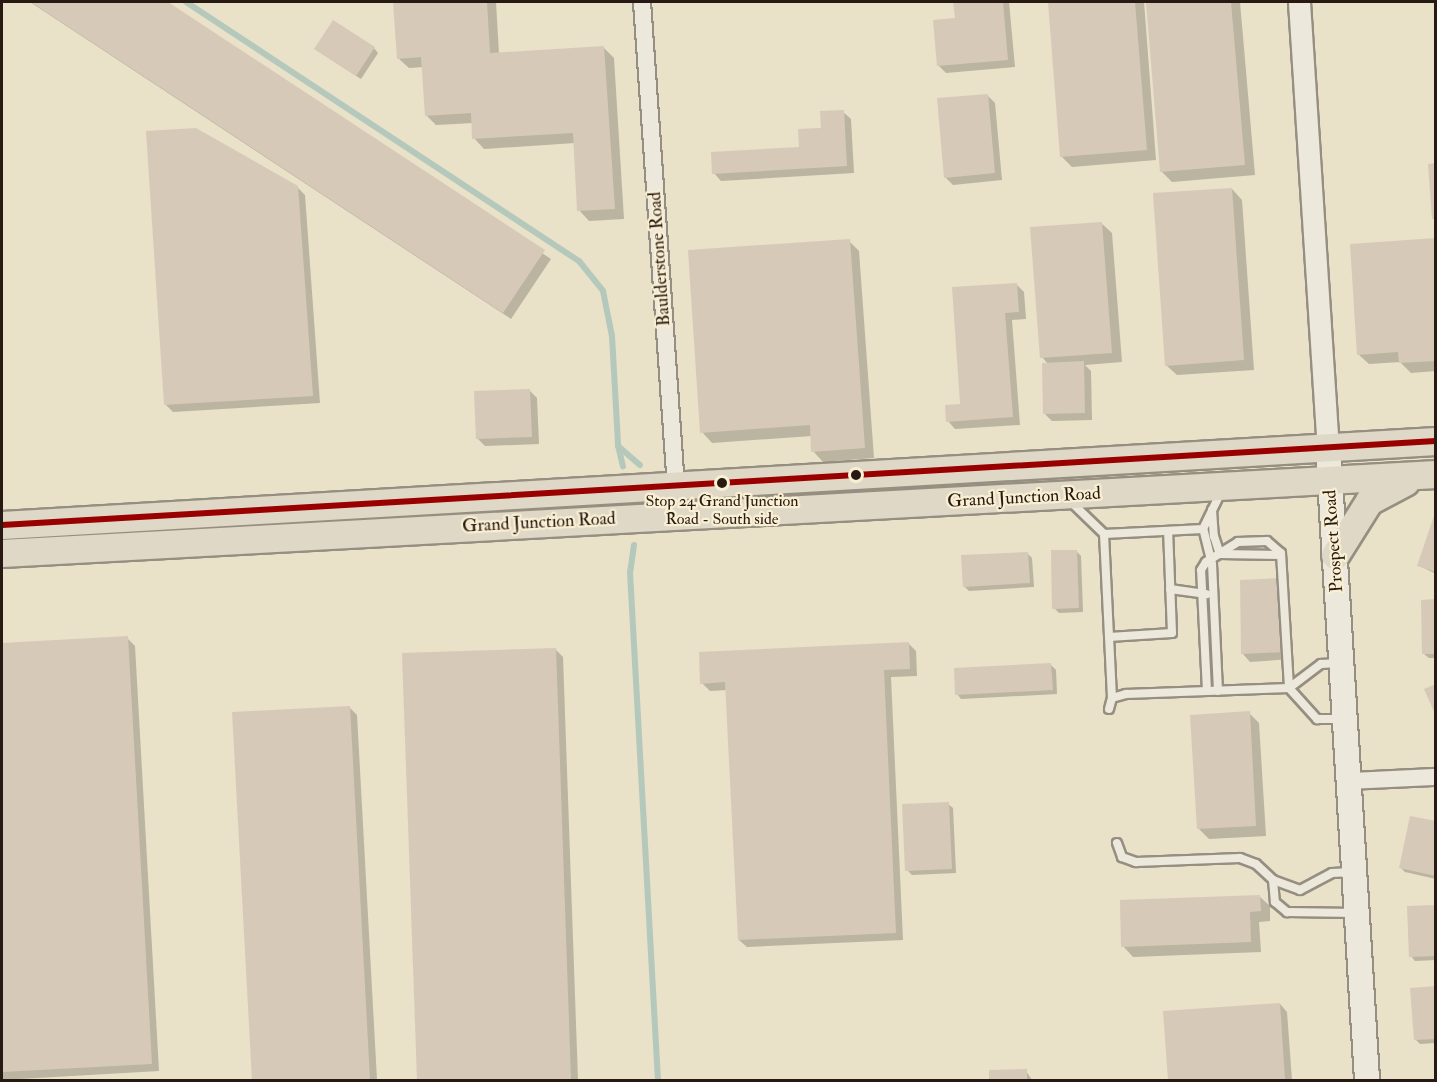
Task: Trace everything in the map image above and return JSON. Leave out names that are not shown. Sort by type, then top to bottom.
[{"type":"highway","name":"Grand Junction Road","points":[[2,553],[201,528],[675,486],[1436,441]]},
{"type":"highway","name":"Grand Junction Road","points":[[2,525],[201,528],[678,516],[1065,495],[1218,498],[1330,481],[1429,474]]},
{"type":"highway","points":[[1335,555],[1362,508],[1377,494],[1429,474]]},
{"type":"main road","name":"Prospect Road","points":[[1328,447],[1367,1080]]},
{"type":"street","name":"Baulderstone Road","points":[[642,2],[678,516]]},
{"type":"street","name":"Prospect Road","points":[[1299,2],[1328,447]]},
{"type":"street","points":[[1350,781],[1436,777]]},
{"type":"lane","points":[[1065,495],[1104,534],[1112,698],[1109,709]]},
{"type":"lane","points":[[1218,498],[1203,530],[1210,559],[1214,593],[1218,691]]},
{"type":"lane","points":[[1218,498],[1214,536],[1220,554]]},
{"type":"lane","points":[[1104,534],[1203,530]]},
{"type":"lane","points":[[1109,637],[1172,633],[1168,531]]},
{"type":"lane","points":[[1207,691],[1201,570],[1210,559],[1238,542],[1267,541],[1277,546],[1281,555],[1289,688],[1317,719],[1346,719]]},
{"type":"lane","points":[[1220,554],[1281,555]]},
{"type":"lane","points":[[1170,589],[1202,594],[1214,593]]},
{"type":"lane","points":[[1112,698],[1125,693],[1289,688],[1321,664],[1342,663]]},
{"type":"lane","points":[[1116,843],[1122,856],[1136,862],[1240,858],[1256,864],[1273,880],[1300,890],[1332,873],[1355,872]]},
{"type":"lane","points":[[1273,880],[1275,902],[1287,912],[1358,912]]},
{"type":"building","points":[[31,2],[168,2],[545,250],[503,313]]},
{"type":"building","points":[[393,2],[487,2],[490,53],[604,46],[615,209],[577,211],[573,133],[472,139],[471,113],[425,116],[421,57],[397,59]]},
{"type":"building","points":[[953,2],[1003,2],[1008,60],[937,66],[933,20],[955,18]]},
{"type":"building","points":[[1048,2],[1135,2],[1147,150],[1060,157]]},
{"type":"building","points":[[1146,2],[1231,2],[1245,165],[1160,172]]},
{"type":"building","points":[[333,20],[375,47],[356,76],[314,49]]},
{"type":"building","points":[[988,94],[995,173],[944,178],[937,98]]},
{"type":"building","points":[[844,110],[847,166],[712,174],[711,152],[799,147],[798,129],[821,128],[820,111]]},
{"type":"building","points":[[196,128],[298,186],[313,396],[164,405],[146,131]]},
{"type":"building","points":[[1436,163],[1436,219],[1432,219],[1428,164]]},
{"type":"building","points":[[1232,188],[1244,360],[1165,366],[1153,193]]},
{"type":"building","points":[[1102,222],[1112,353],[1040,358],[1030,227]]},
{"type":"building","points":[[1436,238],[1436,361],[1399,363],[1398,352],[1357,355],[1350,244]]},
{"type":"building","points":[[850,239],[865,448],[811,452],[810,425],[700,433],[688,250]]},
{"type":"building","points":[[1017,283],[1019,312],[1005,313],[1013,417],[946,422],[945,405],[960,404],[952,287]]},
{"type":"building","points":[[1084,361],[1085,413],[1043,414],[1042,363]]},
{"type":"building","points":[[530,389],[532,437],[476,439],[474,391]]},
{"type":"building","points":[[1436,513],[1436,572],[1417,566]]},
{"type":"building","points":[[1051,550],[1077,550],[1079,608],[1052,609]]},
{"type":"building","points":[[1028,552],[1030,583],[963,587],[961,555]]},
{"type":"building","points":[[1281,578],[1285,652],[1241,654],[1240,580]]},
{"type":"building","points":[[1436,599],[1436,654],[1422,654],[1421,600]]},
{"type":"building","points":[[128,636],[152,1064],[2,1072],[2,643]]},
{"type":"building","points":[[909,642],[910,669],[884,670],[896,933],[738,940],[725,682],[700,684],[699,652]]},
{"type":"building","points":[[556,648],[571,1080],[417,1080],[402,653]]},
{"type":"building","points":[[1051,663],[1053,690],[955,695],[954,668]]},
{"type":"building","points":[[1436,684],[1436,716],[1424,689]]},
{"type":"building","points":[[350,706],[370,1080],[252,1080],[232,712]]},
{"type":"building","points":[[1250,711],[1256,826],[1197,829],[1190,715]]},
{"type":"building","points":[[949,802],[952,869],[905,871],[902,804]]},
{"type":"building","points":[[1410,816],[1436,821],[1436,876],[1399,868]]},
{"type":"building","points":[[1260,895],[1261,911],[1250,912],[1251,942],[1121,947],[1120,900]]},
{"type":"building","points":[[1436,905],[1436,956],[1409,957],[1407,906]]},
{"type":"building","points":[[1436,986],[1436,1039],[1414,1040],[1410,988]]},
{"type":"building","points":[[1280,1003],[1285,1080],[1168,1080],[1163,1011]]},
{"type":"building","points":[[1027,1069],[1027,1080],[989,1080],[989,1070]]},
{"type":"waterway","points":[[186,2],[579,261],[603,291],[612,336],[618,445],[623,466]]},
{"type":"waterway","points":[[618,446],[640,465]]},
{"type":"waterway","points":[[634,545],[630,572],[658,1080]]},
{"type":"transit line","points":[[2,525],[1436,441]]},
{"type":"place","name":"Stop 24 Grand Junction Road - South side","points":[[722,483]]}]
